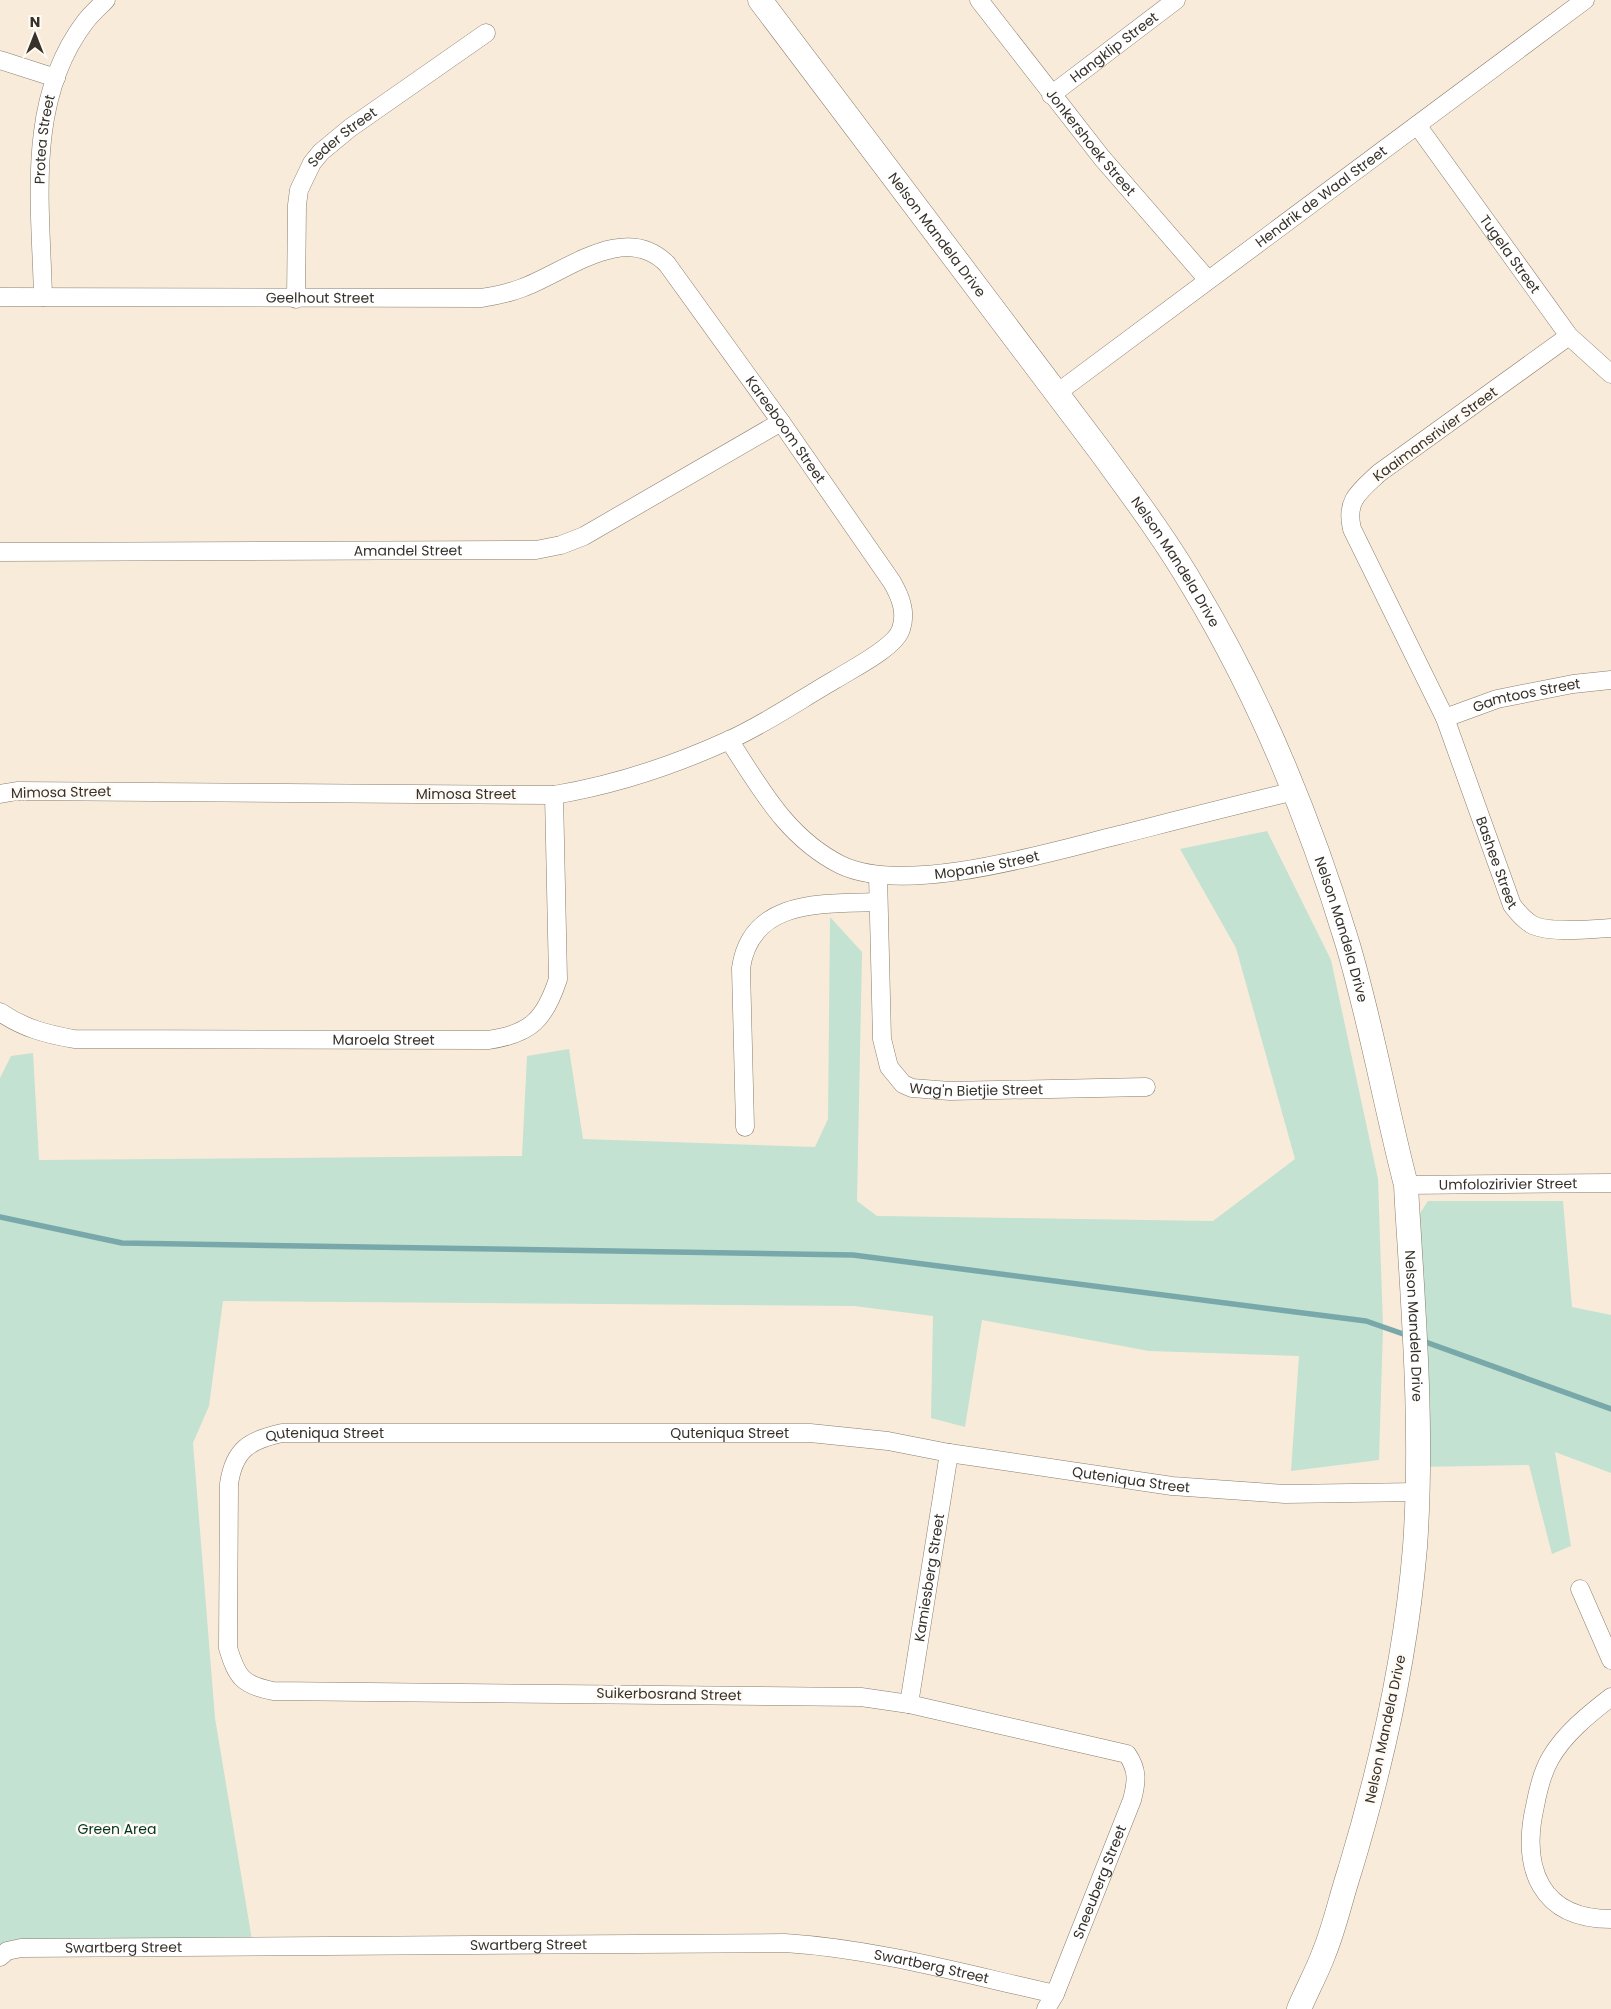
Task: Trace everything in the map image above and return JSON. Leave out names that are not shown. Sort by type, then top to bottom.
[{"type":"street","name":"Protea Street","points":[[43,297],[40,156],[42,127],[56,78],[70,48],[85,22],[106,0]]},
{"type":"street","name":"Nelson Mandela Drive","points":[[760,0],[1057,392],[1156,526],[1195,589],[1233,658],[1295,791],[1347,942],[1368,1021],[1406,1185],[1416,1380],[1417,1492],[1415,1547],[1405,1635],[1385,1742],[1371,1800],[1324,1953],[1299,2009]]},
{"type":"street","name":"Jonkershoek Street","points":[[978,0],[1051,95],[1208,280]]},
{"type":"street","name":"Hangklip Street","points":[[1051,95],[1176,0]]},
{"type":"street","name":"Hendrik de Waal Street","points":[[1057,392],[1585,0]]},
{"type":"street","name":"Seder Street","points":[[296,299],[297,205],[299,190],[312,163],[321,152],[350,128],[486,33]]},
{"type":"street","points":[[0,60],[56,78]]},
{"type":"street","name":"Tugela Street","points":[[1417,125],[1569,336],[1611,374]]},
{"type":"street","name":"Geelhout Street","points":[[0,298],[481,298],[522,288],[598,253],[629,246]]},
{"type":"street","name":"Kareeboom Street","points":[[629,246],[645,249],[658,255],[667,264],[781,422],[892,582],[901,599],[903,616],[901,630],[895,640]]},
{"type":"street","name":"Kaaimansrivier Street","points":[[1445,718],[1352,529],[1349,515],[1352,501],[1379,473],[1569,336]]},
{"type":"street","name":"Amandel Street","points":[[0,552],[536,550],[561,545],[584,536],[781,422]]},
{"type":"street","name":"Mimosa Street","points":[[0,794],[16,791],[554,795],[609,785],[729,740],[858,666],[895,640]]},
{"type":"street","name":"Gamtoos Street","points":[[1445,718],[1497,698],[1573,684],[1611,680]]},
{"type":"street","name":"Bashee Street","points":[[1445,718],[1503,885],[1512,905],[1521,917],[1533,926],[1550,928],[1611,928]]},
{"type":"street","name":"Mopanie Street","points":[[729,740],[790,828],[806,842],[842,865],[878,875],[910,876],[1010,862],[1295,791]]},
{"type":"street","name":"Maroela Street","points":[[0,1012],[32,1030],[74,1039],[488,1040],[507,1038],[520,1032],[542,1016],[551,1000],[558,979],[554,795]]},
{"type":"street","name":"Wag'n Bietjie Street","points":[[878,875],[882,1039],[889,1066],[902,1084],[926,1091],[1146,1087]]},
{"type":"street","points":[[745,1127],[741,968],[743,952],[750,940],[768,922],[782,912],[812,904],[878,902]]},
{"type":"street","name":"Umfolozirivier Street","points":[[1406,1185],[1611,1183]]},
{"type":"street","name":"Quteniqua Street","points":[[228,1648],[229,1484],[232,1466],[249,1444],[266,1436],[282,1432],[810,1434],[888,1441],[949,1453],[1172,1486],[1285,1494],[1417,1492]]},
{"type":"street","name":"Kamiesberg Street","points":[[909,1704],[949,1453]]},
{"type":"street","points":[[1580,1589],[1611,1660]]},
{"type":"street","name":"Suikerbosrand Street","points":[[228,1648],[240,1678],[254,1687],[273,1691],[862,1697],[909,1704],[1091,1744],[1127,1754]]},
{"type":"street","points":[[1611,1697],[1568,1734],[1550,1759],[1539,1788],[1530,1834],[1531,1860],[1538,1882],[1552,1901],[1590,1919],[1611,1919]]},
{"type":"street","name":"Sneeuberg Street","points":[[1046,2009],[1055,1994],[1132,1800],[1137,1780],[1135,1765],[1127,1754]]},
{"type":"street","name":"Swartberg Street","points":[[0,1956],[7,1951],[21,1948],[785,1944],[850,1949],[883,1955],[1055,1994]]},
{"type":"green space","name":"Green Area","points":[[1267,831],[1331,960],[1378,1179],[1383,1327],[1379,1460],[1291,1471],[1299,1356],[1149,1351],[982,1320],[965,1427],[931,1418],[933,1316],[854,1306],[223,1301],[209,1406],[193,1443],[215,1718],[253,1946],[0,1951],[0,1078],[11,1056],[33,1053],[39,1160],[522,1156],[527,1056],[569,1049],[583,1139],[815,1147],[828,1119],[830,917],[862,952],[857,1201],[877,1216],[1213,1221],[1295,1159],[1236,948],[1180,849]]},
{"type":"green space","points":[[1428,1201],[1563,1201],[1572,1307],[1611,1315],[1611,1473],[1555,1452],[1571,1546],[1552,1554],[1529,1465],[1419,1467],[1415,1221]]},
{"type":"waterway","points":[[0,1217],[122,1243],[853,1255],[1366,1321],[1409,1336]]},
{"type":"waterway","points":[[1420,1340],[1611,1409]]}]
